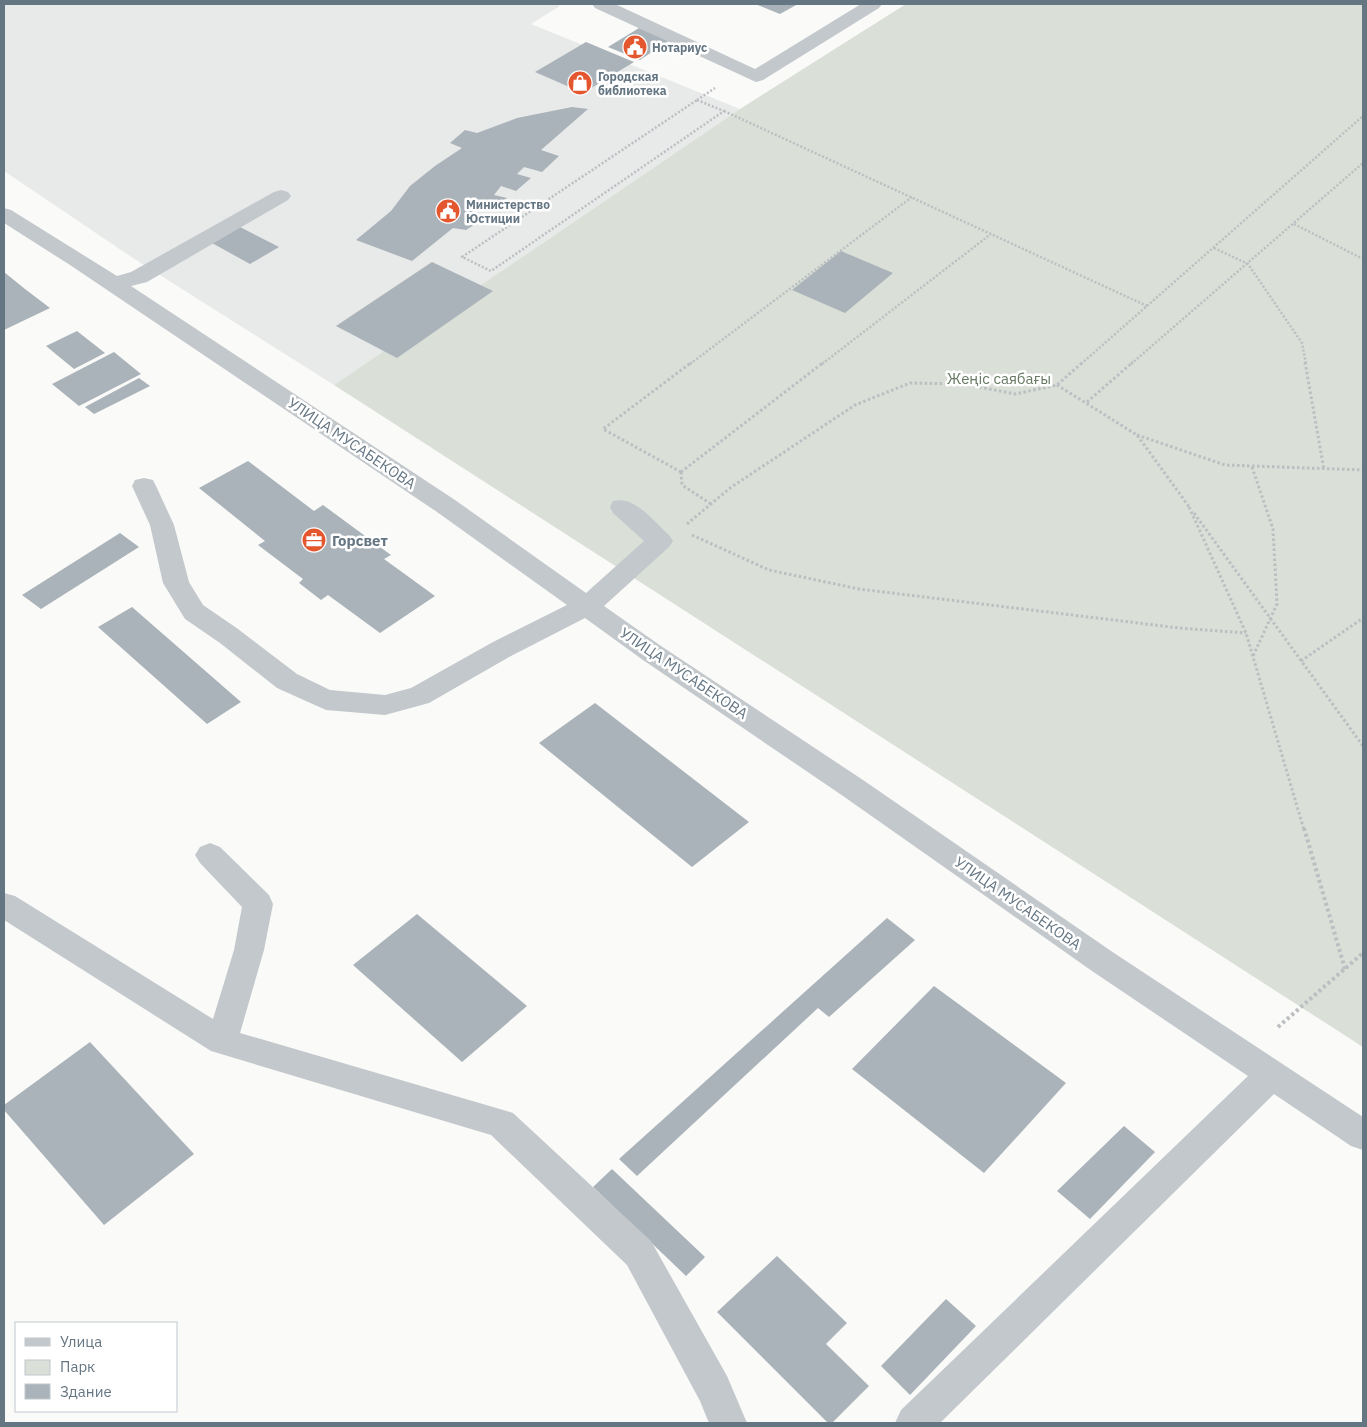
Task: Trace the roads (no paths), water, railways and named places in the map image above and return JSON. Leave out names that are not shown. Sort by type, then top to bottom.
[{"type":"street","points":[[601,4],[756,76],[873,4]]},
{"type":"street","points":[[113,284],[139,277],[281,196]]},
{"type":"street","name":"УЛИЦА МУСАБЕКОВА","points":[[4,214],[113,284],[430,495],[1103,962],[1363,1135]]},
{"type":"street","points":[[144,486],[162,525],[176,583],[194,612],[230,636],[287,681],[326,700],[385,705],[419,696],[502,649],[588,606],[670,535],[622,507]]},
{"type":"street","points":[[210,855],[258,904],[249,950],[222,1041]]},
{"type":"street","points":[[4,906],[222,1041],[501,1123],[639,1253],[714,1389],[728,1423]]},
{"type":"street","points":[[914,1423],[1272,1074]]},
{"type":"place","name":"Нотариус","points":[[635,47]]},
{"type":"place","name":"Городская библиотека","points":[[580,83]]},
{"type":"place","name":"Министерство Юстиции","points":[[448,211]]},
{"type":"place","name":"Горсвет","points":[[314,540]]},
{"type":"park label","name":"Жеңіс саябағы","points":[[999,378]]}]
